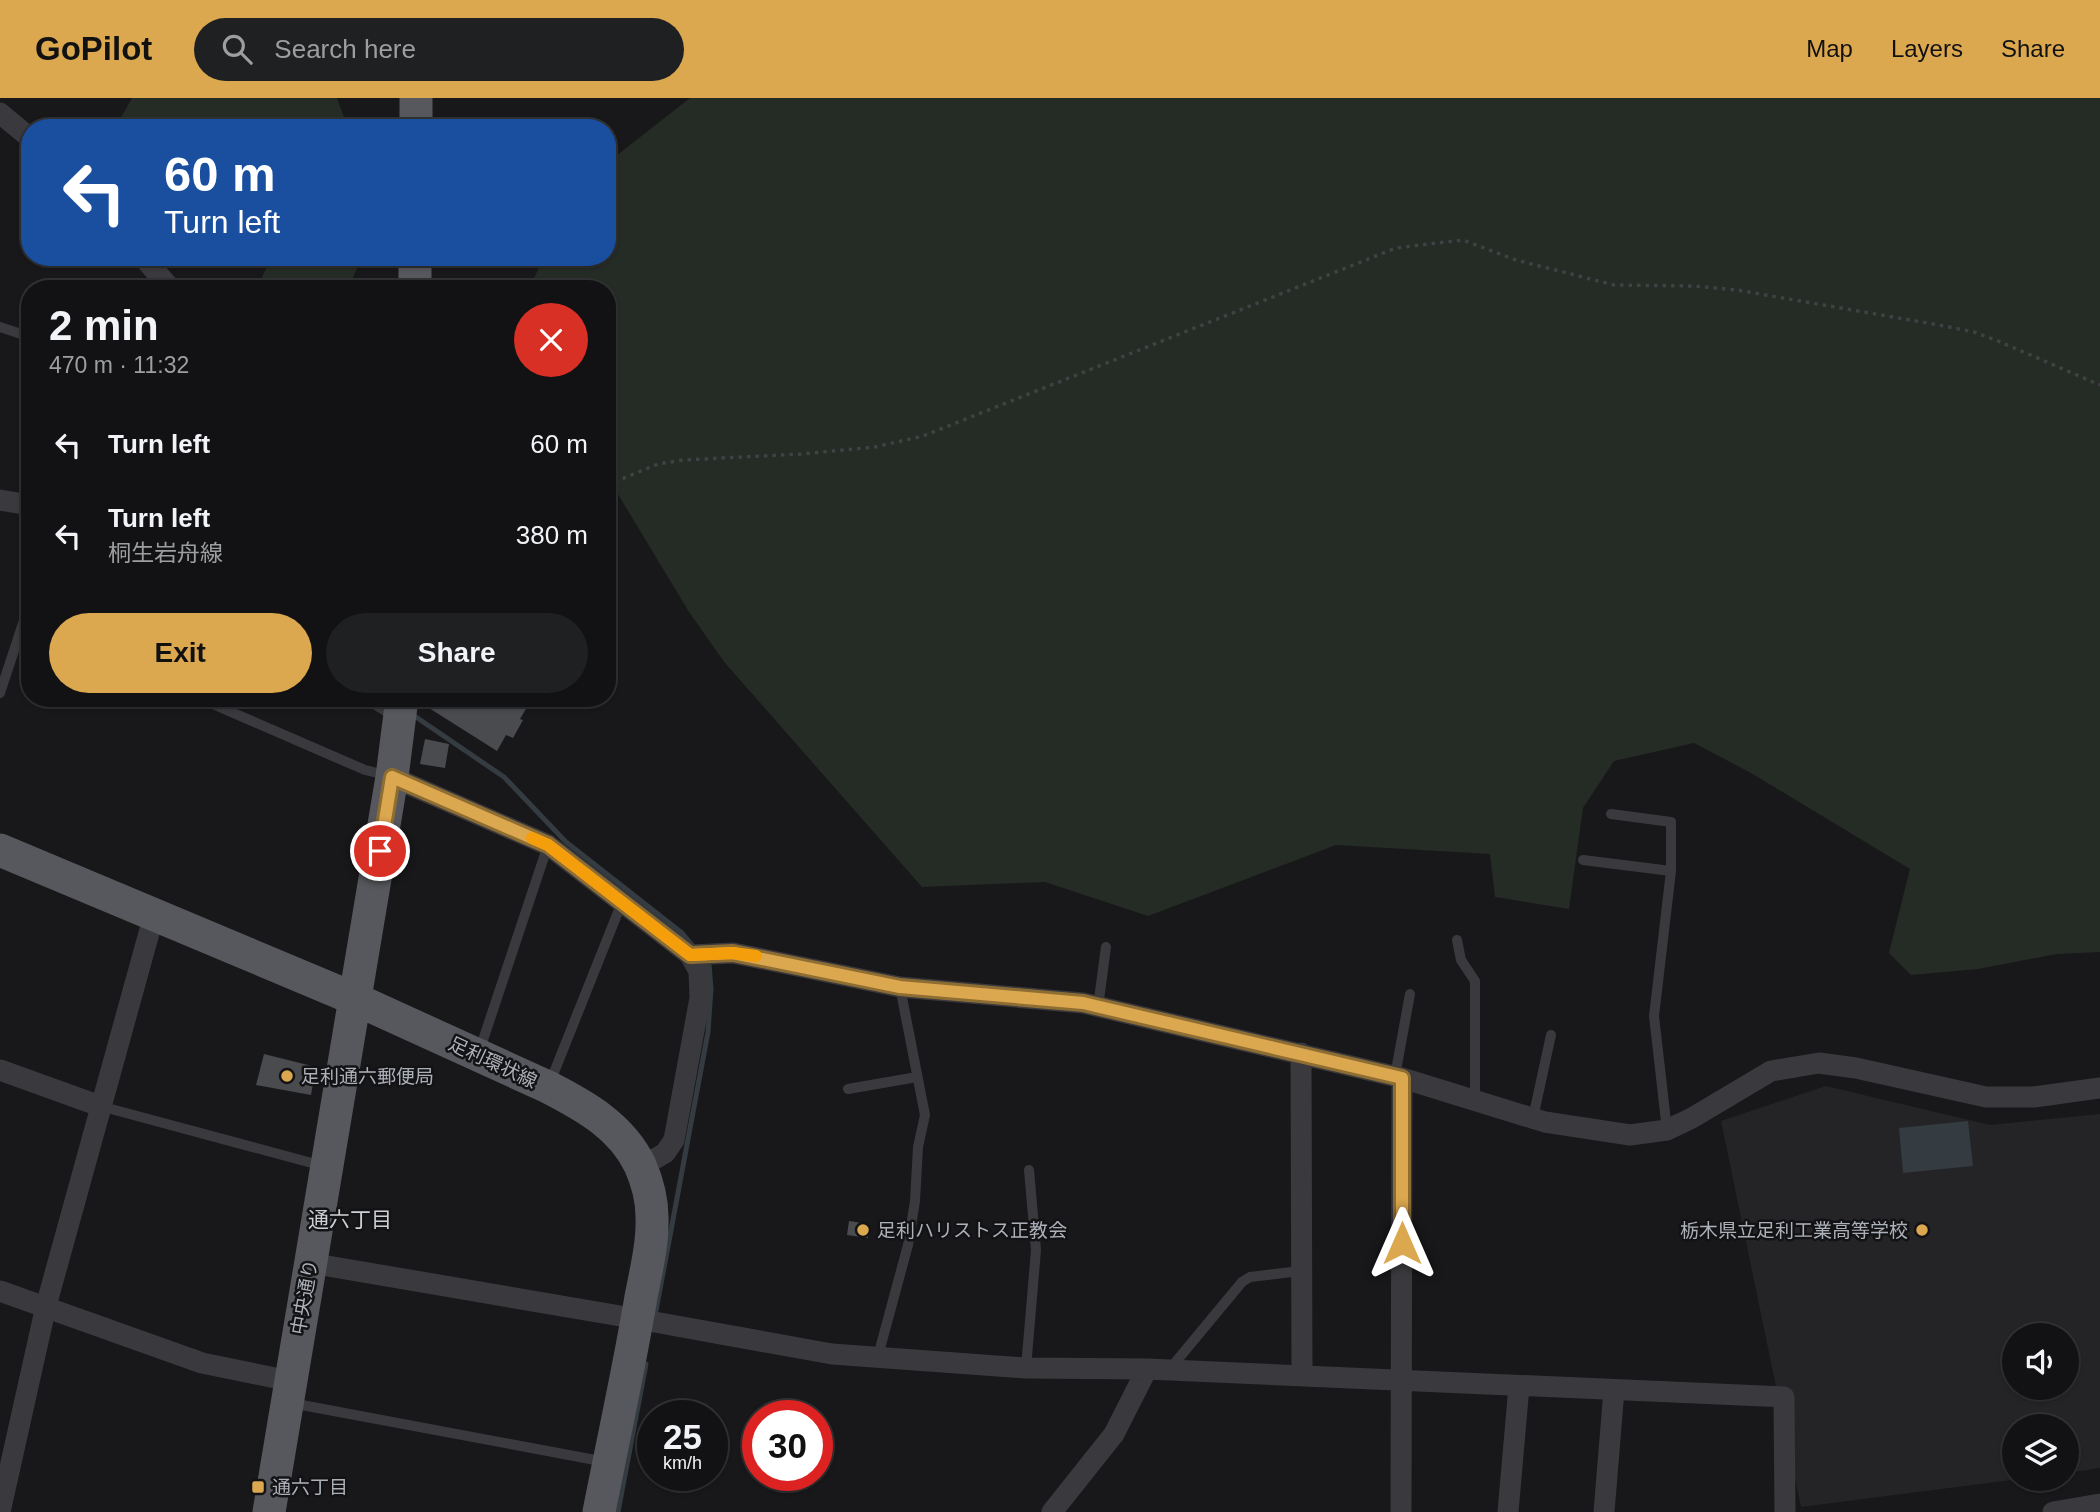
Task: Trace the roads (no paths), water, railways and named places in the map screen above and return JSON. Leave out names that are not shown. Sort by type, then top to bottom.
[{"type":"main road","points":[[416,98],[416,119]]},
{"type":"main road","name":"中央通り","points":[[269,1512],[392,777],[393,707]]},
{"type":"main road","name":"足利環状線","points":[[0,850],[355,999],[548,1087],[579,1103],[611,1126],[625,1141],[641,1167],[651,1202],[652,1232],[638,1319],[599,1512]]},
{"type":"street","points":[[0,114],[21,131]]},
{"type":"street","points":[[152,266],[163,280]]},
{"type":"street","points":[[0,500],[21,504]]},
{"type":"street","points":[[392,777],[548,845],[690,955],[699,971],[699,998],[674,1140],[665,1153],[641,1167]]},
{"type":"street","points":[[0,1512],[46,1306],[154,915]]},
{"type":"street","points":[[690,955],[743,954],[900,987],[1083,1003],[1399,1077],[1533,1118],[1577,1128],[1630,1135],[1667,1130],[1771,1071],[1819,1063],[1856,1068],[1986,1097],[2034,1097],[2100,1088]]},
{"type":"street","points":[[1301,1054],[1302,1376]]},
{"type":"street","points":[[0,1070],[100,1106]]},
{"type":"street","points":[[1399,1077],[1401,1512]]},
{"type":"street","points":[[310,1263],[832,1354],[1026,1368],[1147,1369],[1784,1397],[1785,1512]]},
{"type":"street","points":[[0,1291],[288,1391]]},
{"type":"street","points":[[1052,1512],[1114,1434],[1147,1369]]},
{"type":"street","points":[[1508,1512],[1519,1386]]},
{"type":"street","points":[[1604,1512],[1614,1390]]},
{"type":"street","points":[[2053,1512],[2100,1504]]},
{"type":"lane","points":[[0,327],[21,334]]},
{"type":"lane","points":[[0,693],[21,634]]},
{"type":"lane","points":[[220,707],[365,769],[392,777]]},
{"type":"lane","points":[[1611,814],[1671,822],[1671,871],[1654,1016],[1667,1130]]},
{"type":"lane","points":[[478,1055],[548,845]]},
{"type":"lane","points":[[1583,860],[1671,871]]},
{"type":"lane","points":[[548,1087],[622,902]]},
{"type":"lane","points":[[1457,940],[1461,960],[1475,981],[1475,1100]]},
{"type":"lane","points":[[1098,1007],[1106,947]]},
{"type":"lane","points":[[878,1356],[908,1245],[915,1200],[918,1147],[925,1115],[900,987]]},
{"type":"lane","points":[[1399,1077],[1410,994]]},
{"type":"lane","points":[[1533,1118],[1551,1035]]},
{"type":"lane","points":[[848,1089],[918,1077]]},
{"type":"lane","points":[[100,1106],[326,1167]]},
{"type":"lane","points":[[1026,1368],[1036,1250],[1029,1170]]},
{"type":"lane","points":[[1169,1370],[1242,1282],[1250,1276],[1300,1271]]},
{"type":"lane","points":[[288,1391],[608,1462]]},
{"type":"waterway","points":[[413,715],[504,777],[566,842],[682,933],[693,946]]},
{"type":"waterway","points":[[655,1316],[708,1032],[711,989],[707,961]]},
{"type":"waterway","points":[[618,1512],[646,1364]]},
{"type":"place","name":"足利通六郵便局","points":[[287,1076]]},
{"type":"place","name":"足利ハリストス正教会","points":[[863,1230]]},
{"type":"place","name":"栃木県立足利工業高等学校","points":[[1922,1230]]},
{"type":"place","name":"通六丁目","points":[[258,1487]]},
{"type":"district","name":"通六丁目","points":[[350,1220]]}]
